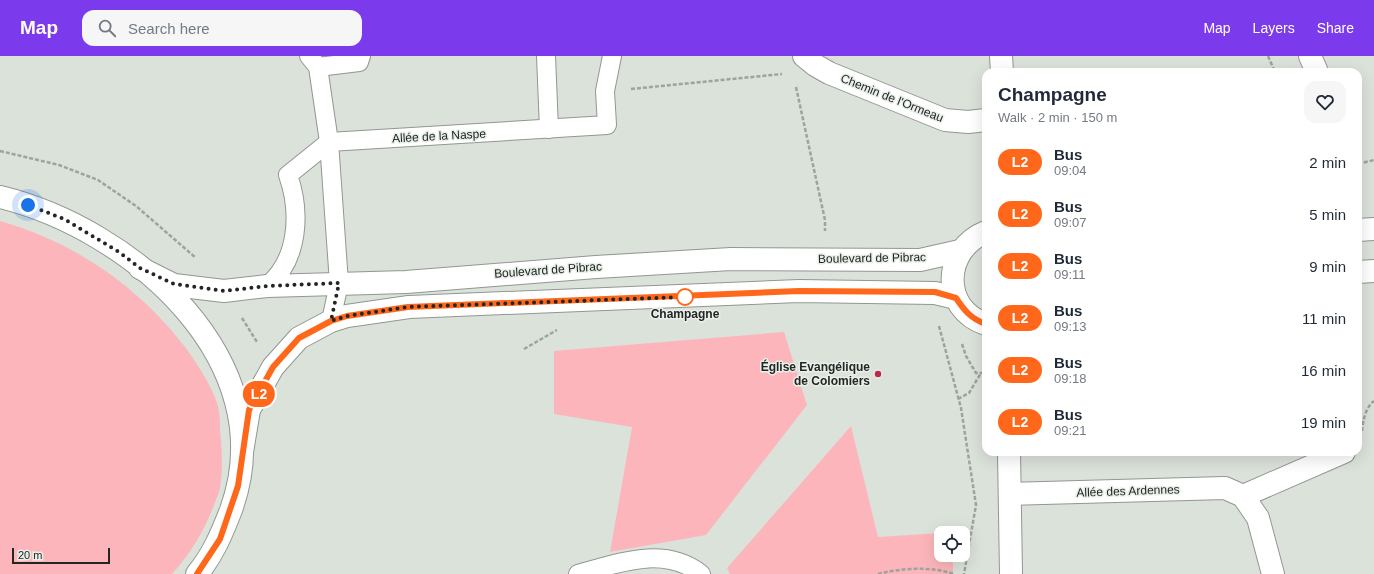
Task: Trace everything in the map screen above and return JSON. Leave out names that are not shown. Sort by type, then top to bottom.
[{"type":"street","name":"Chemin de l'Ormeau","points":[[804,56],[815,65],[829,73],[936,117],[959,122],[982,120]]},
{"type":"street","points":[[1000,56],[1002,68]]},
{"type":"street","points":[[1310,56],[1315,68]]},
{"type":"street","points":[[0,197],[39,209],[64,219],[119,252],[140,268],[183,308],[208,338],[232,387],[238,408],[242,452]]},
{"type":"street","points":[[1362,230],[1374,229]]},
{"type":"street","points":[[982,234],[971,240],[960,251],[953,266],[952,282],[956,298],[965,312],[982,326]]},
{"type":"street","name":"Boulevard de Pibrac","points":[[140,268],[174,284],[199,289],[224,291],[267,286],[406,282],[596,267],[731,259],[920,260],[960,251]]},
{"type":"street","points":[[1362,272],[1374,271]]},
{"type":"street","points":[[197,574],[220,539],[231,509],[238,486],[249,410],[273,367],[299,338],[331,321],[347,316],[408,307],[799,291],[935,292],[956,298]]},
{"type":"street","points":[[1009,456],[1011,494],[1011,574]]},
{"type":"street","points":[[1273,574],[1258,518],[1243,496],[1336,456]]},
{"type":"street","name":"Allée des Ardennes","points":[[1011,494],[1225,488],[1243,496]]},
{"type":"lane","points":[[331,321],[339,283],[330,142],[314,62],[359,62],[361,56]]},
{"type":"lane","points":[[546,56],[549,130]]},
{"type":"lane","name":"Allée de la Naspe","points":[[330,142],[549,130],[607,125],[605,91],[612,56]]},
{"type":"lane","points":[[267,286],[282,272],[295,236],[294,202],[288,175],[330,142]]},
{"type":"lane","points":[[578,574],[625,561],[659,557],[688,565],[701,574]]},
{"type":"path","points":[[1268,56],[1273,68]]},
{"type":"path","points":[[605,91],[785,74]]},
{"type":"path","points":[[794,81],[825,220],[825,259]]},
{"type":"path","points":[[0,151],[59,165],[98,180],[136,206],[197,260]]},
{"type":"path","points":[[1362,163],[1374,160]]},
{"type":"path","points":[[239,313],[258,344]]},
{"type":"path","points":[[938,324],[958,400],[976,505],[964,574]]},
{"type":"path","points":[[524,349],[564,328]]},
{"type":"path","points":[[961,341],[966,356],[976,373],[982,373]]},
{"type":"path","points":[[958,400],[969,393],[982,373]]},
{"type":"path","points":[[1362,424],[1369,405],[1374,401]]},
{"type":"path","points":[[878,574],[899,570],[929,569],[954,574]]},
{"type":"shaded area","points":[[0,221],[28,230],[54,241],[104,270],[128,288],[170,328],[188,351],[211,390],[217,403],[220,417],[222,474],[220,488],[210,515],[201,533],[191,550],[172,574],[0,574]]},
{"type":"shaded area","points":[[784,332],[807,405],[706,535],[610,552],[632,427],[554,414],[554,351]]},
{"type":"shaded area","points":[[851,426],[878,537],[934,533],[934,562],[953,562],[953,574],[730,574],[727,568]]},
{"type":"bus line","name":"L2","points":[[197,574],[211,555],[220,539],[234,502],[238,486],[249,410],[273,367],[284,354],[299,338],[315,328],[331,321],[347,316],[408,307],[684,297],[799,291],[878,293],[935,292],[956,298],[965,312],[978,322],[982,323]]},
{"type":"place","name":"Champagne","points":[[685,297]]},
{"type":"place","name":"Église Evangélique de Colomiers","points":[[878,374]]},
{"type":"route","points":[[28,205],[64,219],[119,252],[140,268],[174,284],[199,289],[224,291],[267,286],[339,283],[331,321],[347,316],[408,307],[685,297]]}]
